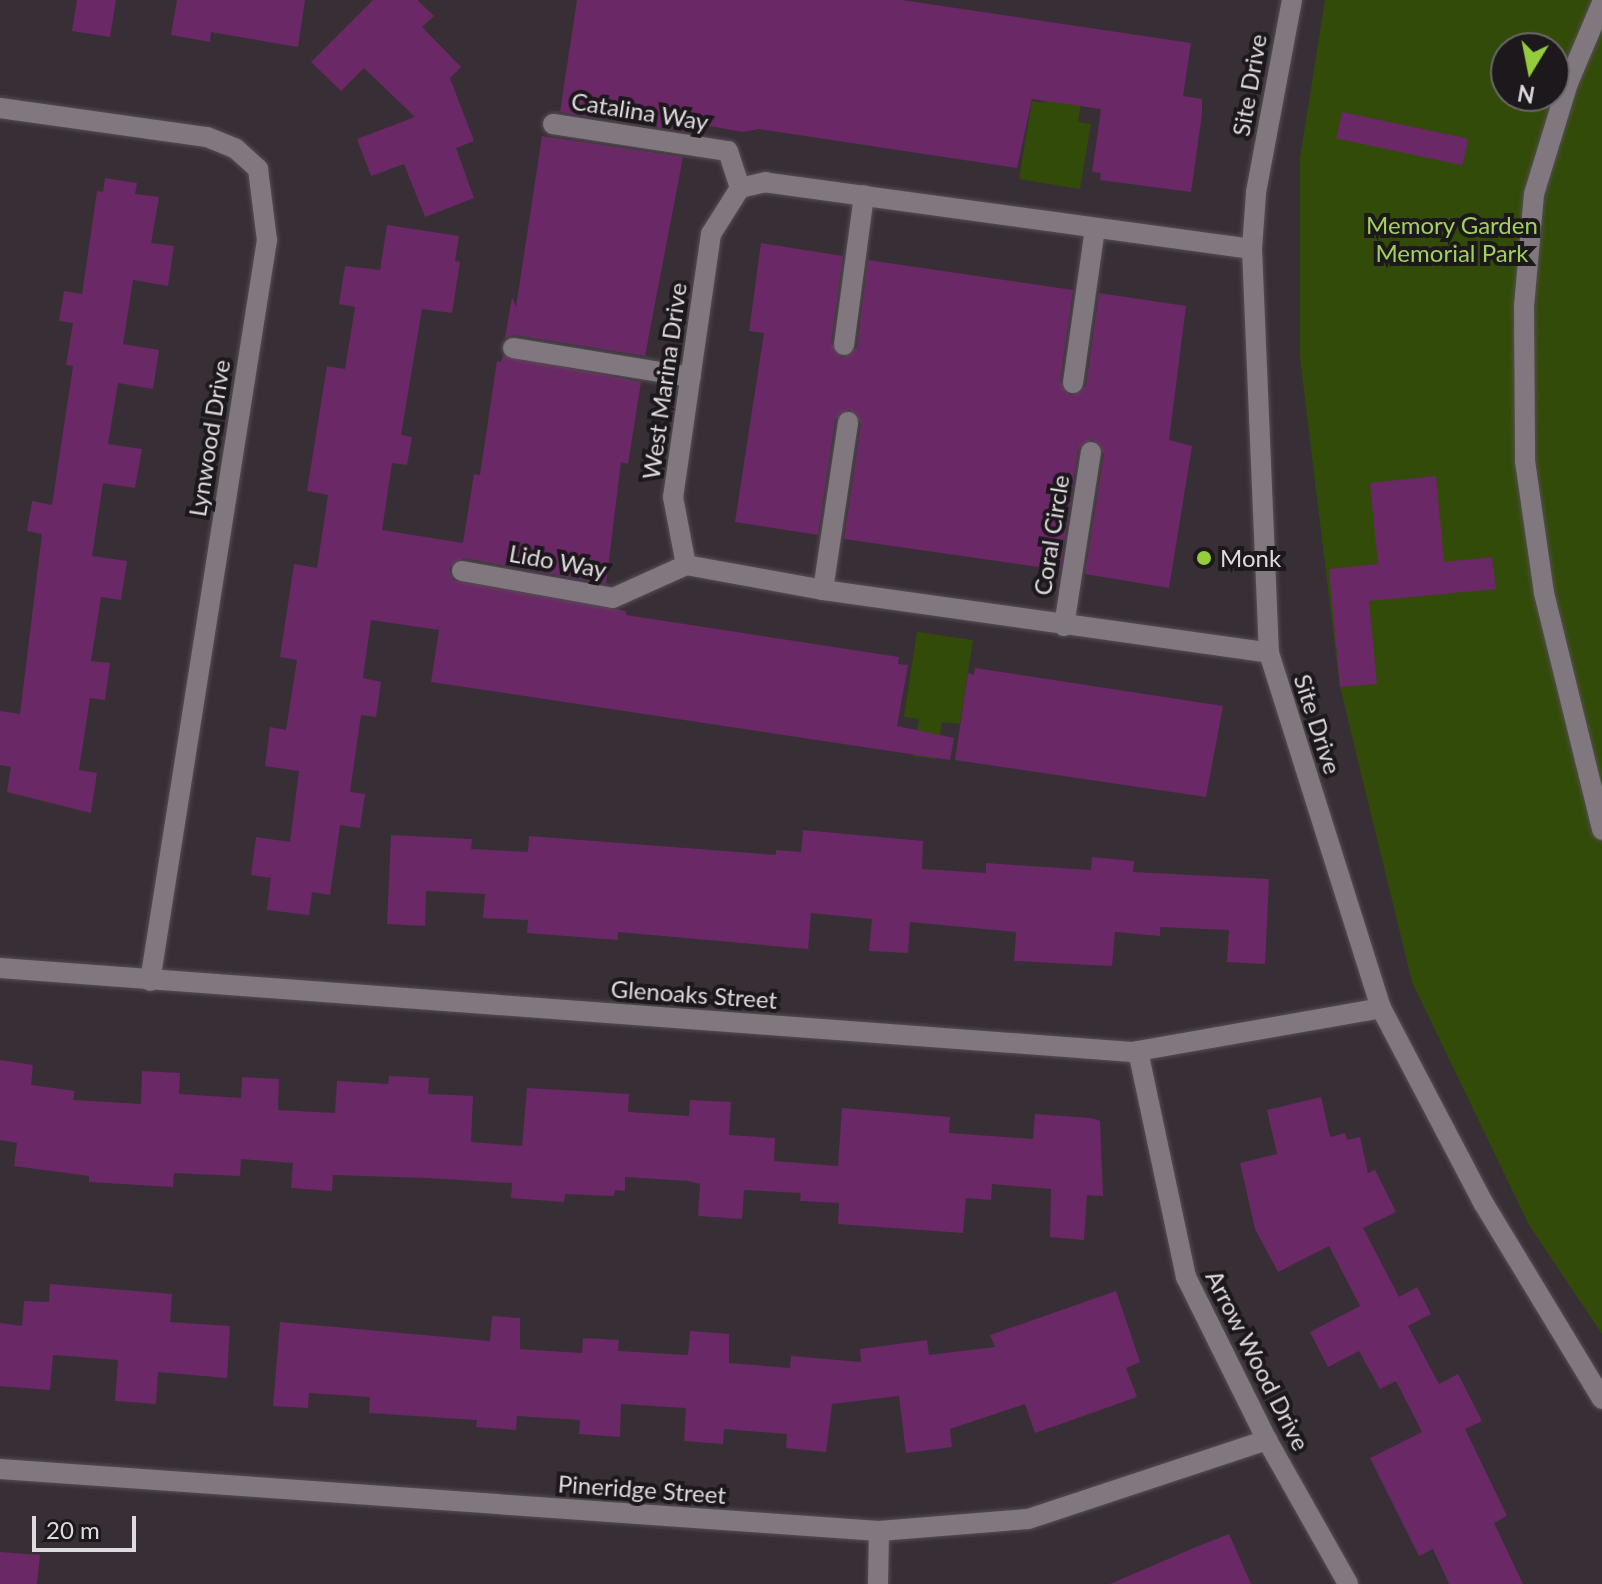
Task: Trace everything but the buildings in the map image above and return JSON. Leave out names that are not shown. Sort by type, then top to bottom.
[{"type":"street","name":"Site Drive","points":[[1292,0],[1256,193],[1252,249],[1269,653],[1381,1008],[1484,1204],[1602,1399]]},
{"type":"street","points":[[1602,3],[1568,83],[1534,194],[1524,306],[1525,461],[1544,593],[1602,830]]},
{"type":"street","name":"Lynwood Drive","points":[[0,108],[207,137],[236,149],[258,169],[267,240],[150,981]]},
{"type":"street","name":"Catalina Way","points":[[553,124],[728,151],[740,188]]},
{"type":"street","points":[[740,188],[766,182],[1252,249]]},
{"type":"street","name":"West Marina Drive","points":[[686,565],[673,497],[711,234],[740,188]]},
{"type":"street","points":[[844,345],[864,195]]},
{"type":"street","points":[[1073,383],[1095,229]]},
{"type":"street","points":[[513,348],[691,377]]},
{"type":"street","points":[[823,590],[848,422]]},
{"type":"street","name":"Coral Circle","points":[[1064,626],[1091,452]]},
{"type":"street","points":[[686,565],[823,590],[1269,653]]},
{"type":"street","name":"Lido Way","points":[[462,571],[613,598],[686,565]]},
{"type":"street","name":"Glenoaks Street","points":[[0,968],[1138,1051],[1381,1008]]},
{"type":"street","name":"Arrow Wood Drive","points":[[1138,1051],[1186,1277],[1267,1440],[1348,1584]]},
{"type":"street","name":"Pineridge Street","points":[[0,1469],[879,1531],[1028,1519],[1267,1440]]},
{"type":"street","points":[[878,1584],[879,1531]]},
{"type":"green space","name":"Memory Garden Memorial Park","points":[[1325,0],[1602,0],[1602,1334],[1529,1225],[1412,982],[1340,687],[1300,358],[1300,158]]},
{"type":"green space","points":[[1050,66],[1086,72],[1078,122],[1091,124],[1080,189],[1019,179],[1032,101],[1044,103]]},
{"type":"green space","points":[[917,632],[973,640],[960,724],[942,722],[936,759],[913,756],[919,719],[904,717]]},
{"type":"place","name":"Monk","points":[[1204,558]]}]
